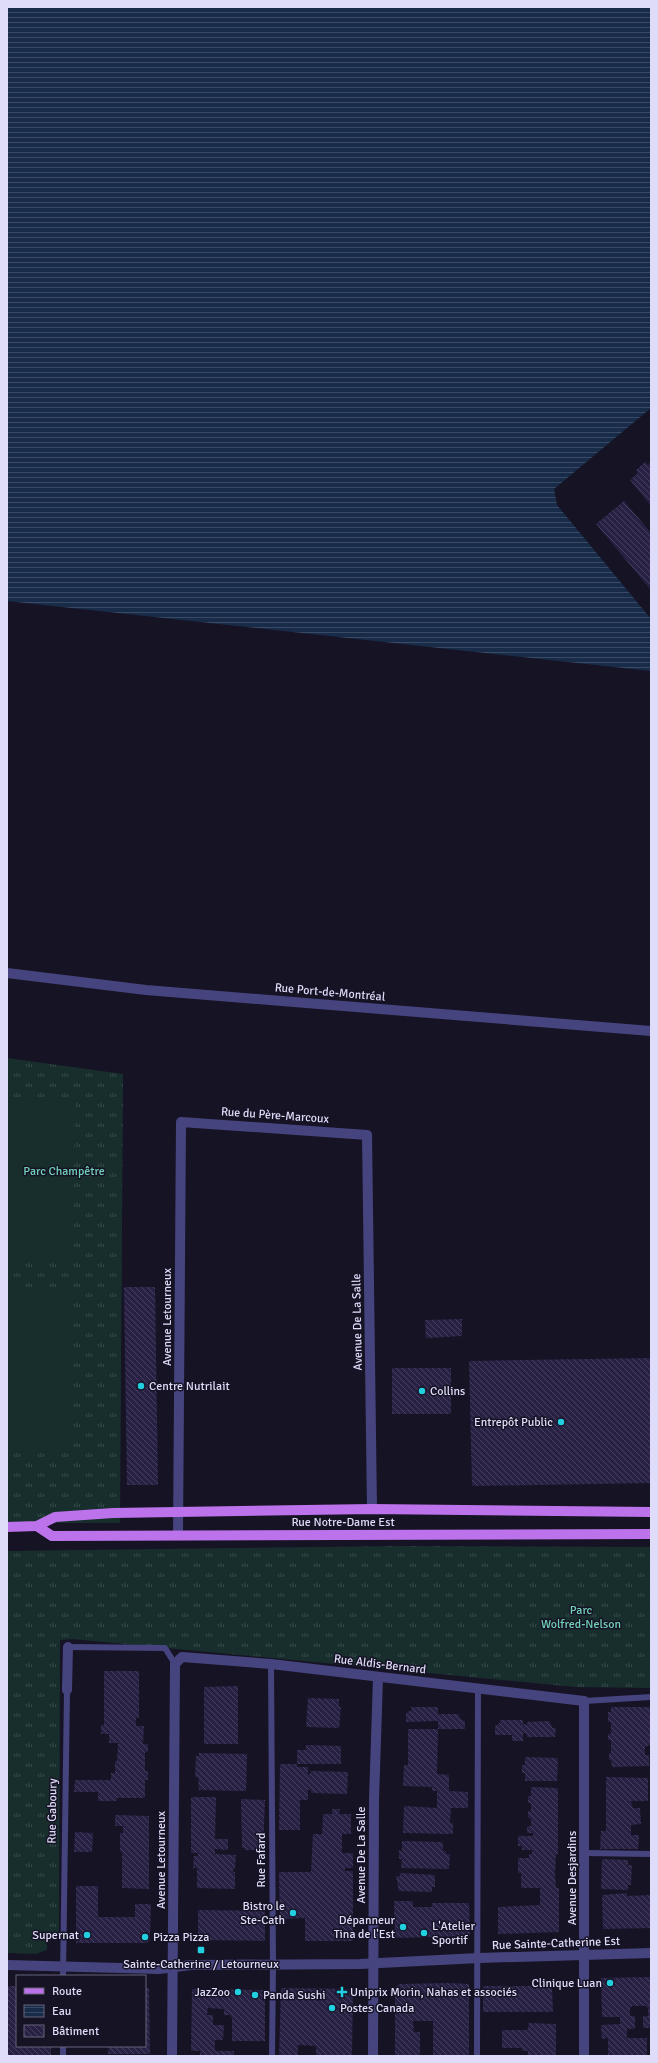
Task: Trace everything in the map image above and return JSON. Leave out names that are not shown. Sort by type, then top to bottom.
[{"type":"main road","name":"Rue Notre-Dame Est","points":[[7,1527],[37,1526],[55,1517],[114,1513],[372,1509],[651,1512]]},
{"type":"main road","name":"Rue Notre-Dame Est","points":[[37,1526],[52,1536],[651,1534]]},
{"type":"street","name":"Rue Port-de-Montréal","points":[[7,973],[146,990],[651,1031]]},
{"type":"street","name":"Rue du Père-Marcoux","points":[[182,1122],[368,1135]]},
{"type":"street","name":"Avenue Letourneux","points":[[178,1536],[182,1122]]},
{"type":"street","name":"Avenue De La Salle","points":[[368,1135],[372,1509]]},
{"type":"street","name":"Rue Gaboury","points":[[67,1690],[68,1647]]},
{"type":"street","name":"Rue Aldis-Bernard","points":[[175,1664],[182,1657],[271,1664],[378,1678],[584,1701]]},
{"type":"street","name":"Avenue Letourneux","points":[[172,2056],[175,1664]]},
{"type":"street","name":"Avenue De La Salle","points":[[373,2056],[374,1800],[378,1678]]},
{"type":"street","name":"Avenue Desjardins","points":[[584,1701],[584,2056]]},
{"type":"street","name":"Rue Sainte-Catherine Est","points":[[7,1964],[63,1971],[159,1969],[191,1965],[374,1963],[479,1958],[651,1953]]},
{"type":"lane","points":[[68,1647],[164,1648],[175,1664]]},
{"type":"lane","name":"Rue Fafard","points":[[271,1664],[273,1965],[272,2056]]},
{"type":"lane","points":[[477,2056],[479,1958],[478,1688]]},
{"type":"lane","name":"Rue Gaboury","points":[[63,1971],[67,1690]]},
{"type":"lane","points":[[584,1701],[651,1697]]},
{"type":"lane","points":[[585,1853],[651,1854]]},
{"type":"green space","name":"Parc Champêtre","points":[[7,1058],[123,1074],[120,1523],[7,1523]]},
{"type":"green space","points":[[7,1098],[75,1099],[73,1261],[7,1260]]},
{"type":"green space","points":[[7,1288],[72,1289],[70,1449],[7,1448]]},
{"type":"green space","name":"Parc Wolfred-Nelson","points":[[401,1546],[651,1547],[651,1688],[575,1687],[72,1639],[60,1640],[59,1937],[47,1938],[47,1950],[36,1954],[7,1953],[7,1551]]},
{"type":"water","points":[[7,7],[651,7],[651,408],[554,489],[557,505],[651,619],[651,671],[7,601]]},
{"type":"building","points":[[645,462],[648,465],[651,462],[651,506],[630,480],[638,473],[636,470]]},
{"type":"building","points":[[624,501],[651,533],[651,590],[596,524]]},
{"type":"building","name":"Centre Nutrilait","points":[[124,1287],[155,1287],[158,1485],[127,1485]]},
{"type":"building","points":[[462,1319],[462,1336],[426,1338],[425,1320]]},
{"type":"building","name":"Entrepôt Public","points":[[651,1358],[651,1483],[472,1486],[469,1361]]},
{"type":"building","name":"Collins","points":[[392,1368],[451,1368],[451,1414],[392,1414]]},
{"type":"building","points":[[104,1671],[139,1671],[139,1718],[136,1718],[136,1726],[144,1726],[143,1744],[148,1744],[148,1752],[145,1752],[145,1771],[148,1771],[148,1780],[145,1780],[145,1798],[117,1798],[117,1801],[98,1801],[98,1792],[74,1792],[75,1780],[111,1780],[111,1773],[115,1773],[118,1743],[109,1743],[109,1734],[101,1734],[101,1725],[104,1725]]},
{"type":"building","points":[[238,1686],[238,1744],[204,1744],[204,1687]]},
{"type":"building","points":[[308,1698],[339,1699],[339,1707],[341,1707],[339,1728],[306,1727]]},
{"type":"building","points":[[411,1707],[438,1707],[438,1714],[459,1714],[459,1717],[465,1721],[465,1729],[438,1729],[438,1721],[406,1722],[406,1713],[412,1710]]},
{"type":"building","points":[[611,1707],[650,1707],[650,1745],[645,1747],[645,1755],[649,1755],[649,1766],[612,1767],[611,1760],[609,1760],[609,1753],[611,1753],[611,1740],[608,1740],[608,1734],[611,1734],[611,1722],[608,1722],[608,1712],[611,1712]]},
{"type":"building","points":[[500,1720],[523,1720],[523,1724],[527,1725],[527,1722],[549,1721],[553,1728],[556,1728],[555,1737],[527,1737],[527,1734],[523,1733],[523,1741],[512,1741],[512,1735],[495,1735],[495,1726],[500,1723]]},
{"type":"building","points":[[408,1729],[438,1729],[437,1774],[449,1775],[449,1791],[468,1792],[468,1808],[451,1808],[450,1823],[453,1823],[453,1834],[403,1833],[404,1806],[437,1808],[437,1791],[432,1791],[432,1787],[403,1786],[404,1765],[408,1765]]},
{"type":"building","points":[[306,1745],[341,1746],[341,1764],[297,1764],[297,1750],[306,1750]]},
{"type":"building","points":[[199,1753],[247,1754],[246,1791],[199,1790],[198,1777],[195,1777],[196,1756],[199,1756]]},
{"type":"building","points":[[525,1757],[558,1758],[557,1781],[525,1781],[525,1773],[522,1773],[522,1765],[525,1765]]},
{"type":"building","points":[[280,1764],[297,1764],[297,1767],[308,1767],[308,1774],[310,1774],[311,1771],[348,1772],[347,1794],[311,1793],[311,1790],[308,1790],[308,1800],[300,1800],[300,1830],[279,1830]]},
{"type":"building","points":[[606,1777],[648,1778],[648,1801],[631,1801],[633,1808],[640,1808],[641,1824],[631,1825],[631,1835],[639,1835],[638,1849],[600,1849],[601,1831],[606,1831]]},
{"type":"building","points":[[531,1787],[558,1788],[558,1854],[556,1854],[555,1873],[556,1888],[559,1888],[559,1932],[498,1934],[498,1907],[540,1905],[540,1888],[521,1888],[521,1873],[518,1873],[518,1858],[529,1858],[529,1854],[532,1854],[532,1850],[522,1850],[522,1846],[518,1846],[518,1836],[533,1836],[533,1833],[527,1833],[527,1826],[531,1826],[531,1818],[528,1818],[528,1811],[531,1811],[531,1803],[528,1803],[528,1796],[531,1796]]},
{"type":"building","points":[[191,1797],[216,1797],[215,1839],[228,1839],[228,1850],[215,1849],[215,1854],[236,1855],[235,1869],[233,1869],[233,1872],[235,1872],[235,1889],[197,1888],[197,1868],[193,1868],[194,1856],[198,1856],[198,1853],[191,1853]]},
{"type":"building","points":[[241,1799],[265,1800],[263,1850],[245,1850],[245,1848],[242,1848]]},
{"type":"building","points":[[332,1809],[340,1809],[339,1814],[351,1814],[351,1834],[342,1834],[342,1853],[353,1853],[353,1868],[345,1868],[345,1871],[353,1871],[353,1941],[305,1941],[305,1918],[280,1919],[279,1872],[311,1872],[313,1834],[322,1834],[323,1814],[332,1814]]},
{"type":"building","points":[[115,1815],[149,1816],[149,1889],[122,1888],[122,1851],[120,1852],[120,1833],[123,1833],[123,1826],[115,1826]]},
{"type":"building","points":[[75,1832],[93,1833],[92,1852],[74,1852]]},
{"type":"building","points":[[402,1841],[443,1842],[443,1851],[446,1851],[446,1854],[450,1854],[449,1869],[401,1868],[402,1859],[399,1859],[399,1850],[402,1851]]},
{"type":"building","points":[[602,1859],[628,1860],[628,1865],[632,1865],[631,1885],[628,1885],[628,1890],[601,1889]]},
{"type":"building","points":[[400,1873],[435,1875],[435,1887],[432,1887],[432,1892],[399,1891],[396,1876],[400,1876]]},
{"type":"building","points":[[76,1886],[98,1886],[98,1917],[135,1917],[135,1904],[151,1904],[150,1939],[147,1943],[76,1943]]},
{"type":"building","points":[[627,1893],[627,1896],[651,1895],[651,1928],[603,1929],[602,1895]]},
{"type":"building","points":[[394,1901],[413,1901],[413,1907],[432,1907],[432,1903],[469,1903],[470,1936],[395,1938]]},
{"type":"building","points":[[198,1910],[265,1911],[265,1941],[198,1940]]},
{"type":"building","points":[[651,1977],[651,2028],[643,2028],[643,2016],[648,2016],[648,2008],[645,2006],[632,2006],[630,2009],[630,2016],[635,2016],[635,2029],[627,2029],[627,2038],[647,2038],[647,2056],[608,2056],[608,2038],[602,2039],[601,2025],[620,2024],[620,2017],[602,2017],[601,1978]]},
{"type":"building","points":[[399,1984],[469,1984],[469,2056],[433,2056],[433,2021],[413,2021],[414,2032],[420,2032],[420,2056],[395,2056],[395,1988]]},
{"type":"building","points":[[7,1986],[16,1986],[16,2047],[51,2047],[51,2056],[7,2056]]},
{"type":"building","points":[[483,1986],[552,1986],[553,2012],[483,2012]]},
{"type":"building","points":[[146,1988],[149,1988],[150,2054],[108,2054],[109,2047],[146,2047]]},
{"type":"building","points":[[281,1988],[353,1989],[352,2056],[316,2056],[316,2046],[298,2045],[298,2056],[279,2056]]},
{"type":"building","points":[[192,1989],[265,1990],[265,2041],[232,2041],[232,2018],[230,2015],[224,2015],[224,2009],[208,2008],[207,2015],[213,2015],[213,2025],[224,2025],[223,2040],[215,2040],[215,2051],[234,2051],[234,2056],[200,2056],[200,2051],[191,2051]]},
{"type":"building","points":[[529,2023],[556,2024],[556,2056],[528,2056],[528,2051],[522,2051],[522,2048],[502,2048],[502,2030],[526,2030],[528,2029]]},
{"type":"place","name":"Centre Nutrilait","points":[[141,1386]]},
{"type":"place","name":"Collins","points":[[422,1391]]},
{"type":"place","name":"Entrepôt Public","points":[[561,1422]]},
{"type":"place","name":"Bistro le Ste-Cath","points":[[293,1913]]},
{"type":"place","name":"Dépanneur Tina de l'Est","points":[[403,1927]]},
{"type":"place","name":"L'Atelier Sportif","points":[[424,1933]]},
{"type":"place","name":"Supernat","points":[[87,1935]]},
{"type":"place","name":"Pizza Pizza","points":[[145,1937]]},
{"type":"place","name":"Sainte-Catherine / Letourneux","points":[[201,1950]]},
{"type":"place","name":"Clinique Luan","points":[[610,1983]]},
{"type":"place","name":"JazZoo","points":[[238,1992]]},
{"type":"place","name":"Uniprix Morin, Nahas et associés","points":[[342,1992]]},
{"type":"place","name":"Panda Sushi","points":[[255,1995]]},
{"type":"place","name":"Postes Canada","points":[[332,2008]]}]
